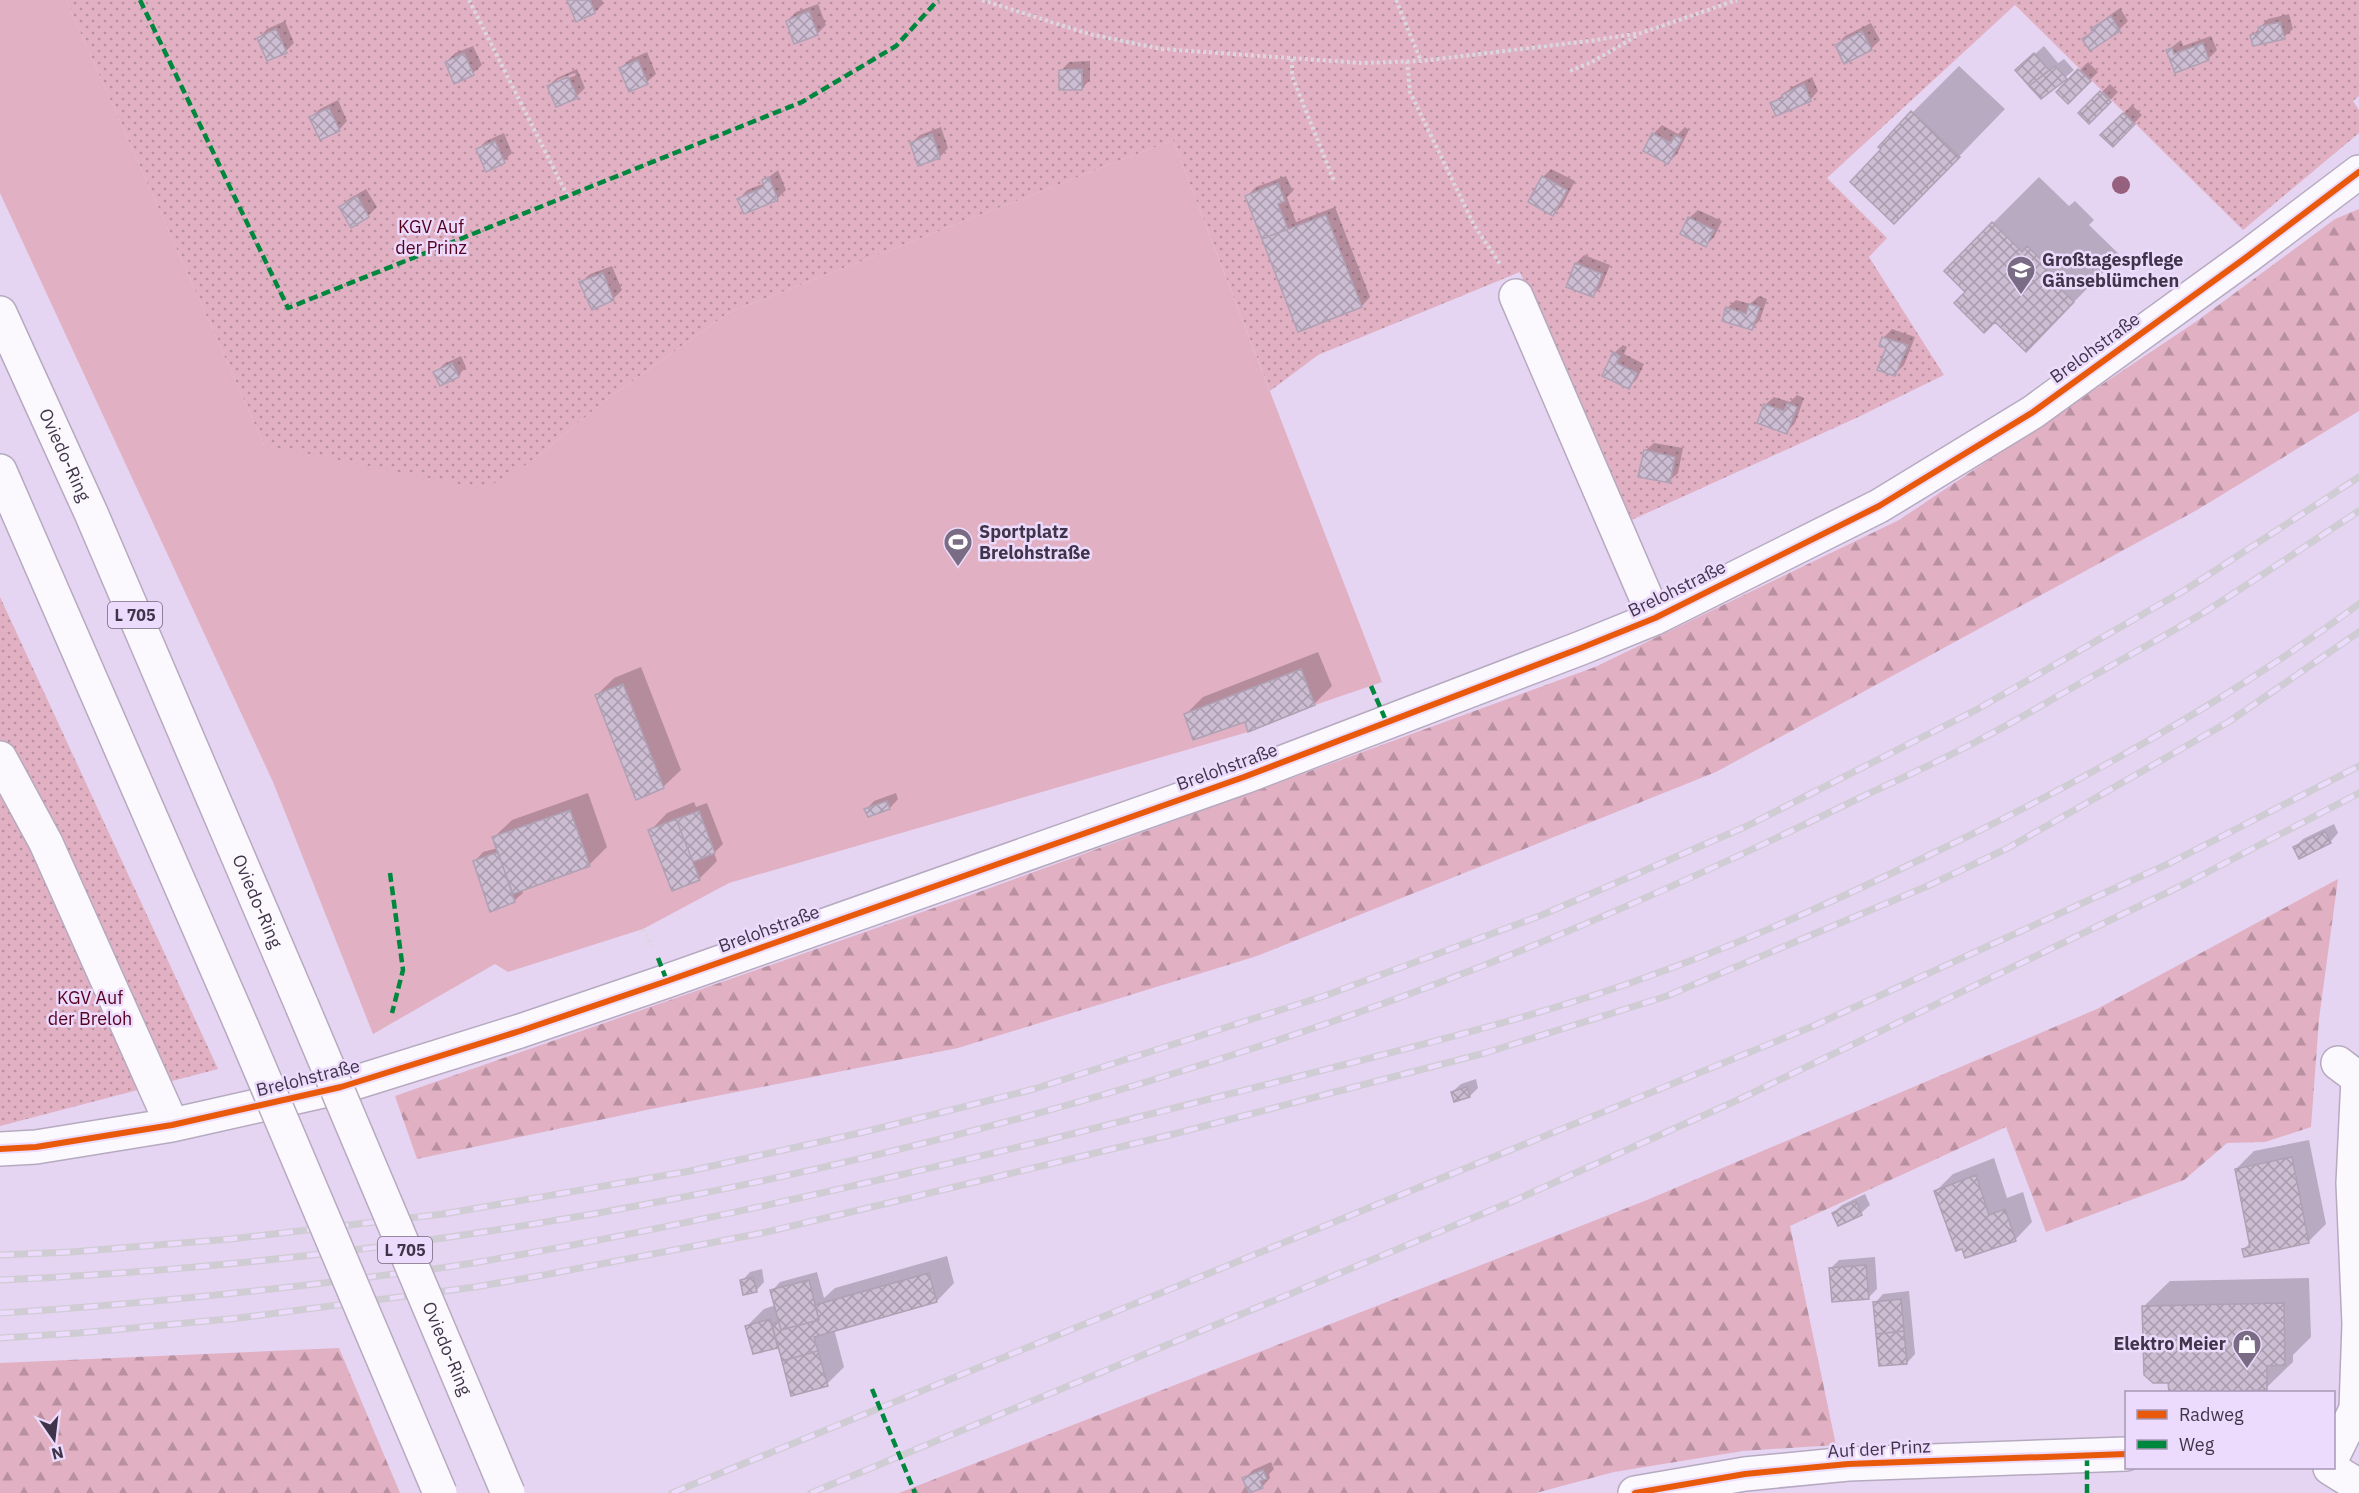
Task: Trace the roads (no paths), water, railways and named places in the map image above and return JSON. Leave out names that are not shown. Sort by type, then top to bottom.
[{"type":"main road","name":"Brelohstraße","points":[[0,1149],[36,1147],[171,1125],[341,1087],[520,1031],[1244,777],[1655,618],[1879,506],[2033,412],[2248,256],[2359,172]]},
{"type":"main road","points":[[1516,296],[1655,618]]},
{"type":"main road","name":"Oviedo-Ring","points":[[0,313],[91,513],[508,1493]]},
{"type":"main road","points":[[0,471],[243,1029],[440,1493]]},
{"type":"main road","points":[[0,758],[46,843],[171,1125]]},
{"type":"main road","points":[[2335,1452],[2356,1409],[2359,1324],[2353,1183],[2358,1078],[2338,1063]]},
{"type":"main road","name":"Auf der Prinz","points":[[1635,1493],[1746,1474],[1848,1464],[2125,1454]]},
{"type":"main road","points":[[2333,1469],[2359,1486]]},
{"type":"railway","points":[[0,1255],[71,1252],[231,1239],[443,1214],[690,1171],[864,1132],[1034,1089],[1324,996],[1542,915],[1747,826],[1976,710],[2185,590],[2359,477]]},
{"type":"railway","points":[[0,1280],[169,1269],[338,1252],[508,1228],[676,1199],[843,1163],[1009,1121],[1173,1074],[1399,998],[1528,948],[1783,835],[2012,723],[2198,616],[2359,511]]},
{"type":"railway","points":[[0,1313],[175,1299],[442,1268],[689,1222],[1048,1140],[1430,1043],[1548,1010],[1625,985],[1736,943],[1844,896],[2003,819],[2160,734],[2261,672],[2359,604]]},
{"type":"railway","points":[[0,1338],[239,1318],[475,1287],[544,1275],[762,1233],[1170,1135],[1485,1053],[1667,996],[1930,885],[2008,848],[2230,721],[2359,632]]},
{"type":"railway","points":[[672,1493],[1811,1027],[2170,863],[2359,766]]},
{"type":"railway","points":[[811,1493],[1511,1202],[1740,1099],[2185,884],[2359,793]]},
{"type":"place","name":"Großtagespflege Gänseblümchen","points":[[2021,296]]},
{"type":"place","name":"Sportplatz Brelohstraße","points":[[958,568]]},
{"type":"place","name":"Elektro Meier","points":[[2247,1370]]},
{"type":"park label","name":"KGV Auf der Prinz","points":[[431,237]]},
{"type":"park label","name":"KGV Auf der Breloh","points":[[90,1008]]}]
